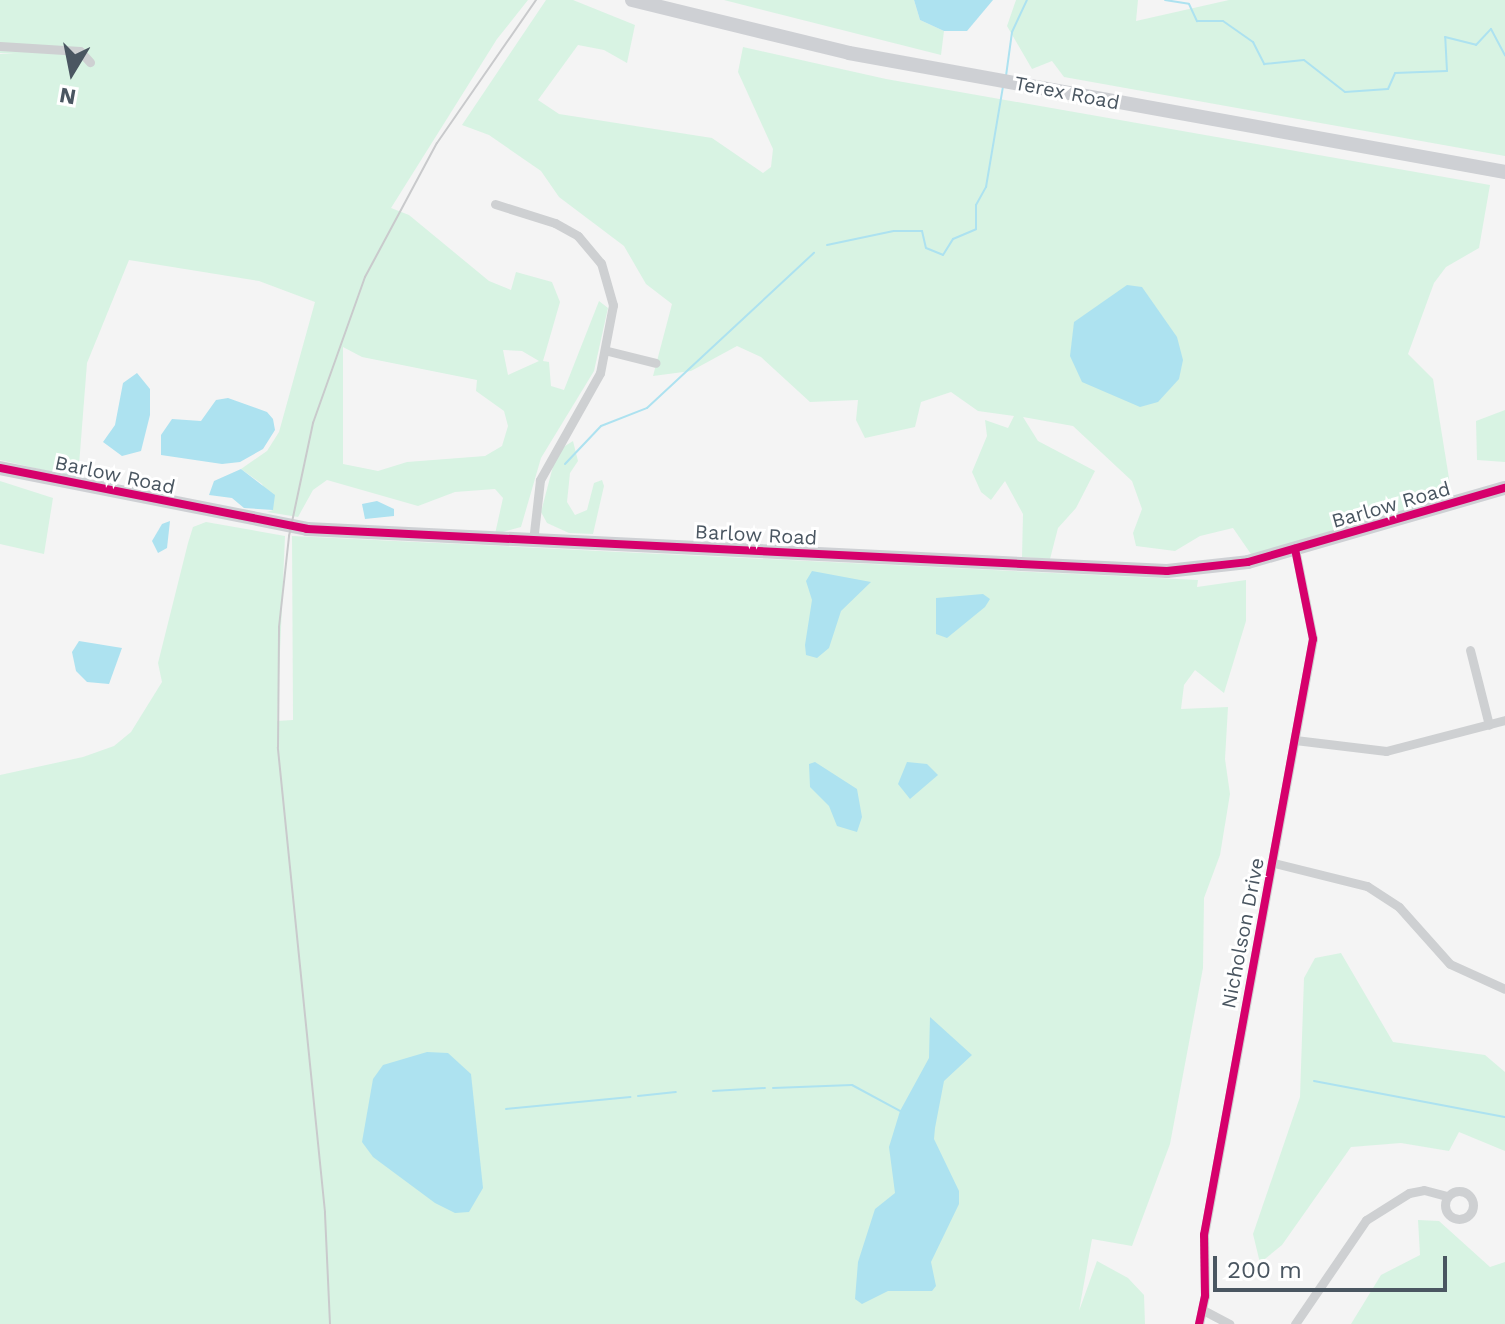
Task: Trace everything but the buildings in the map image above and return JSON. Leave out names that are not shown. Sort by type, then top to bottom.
[{"type":"street","name":"Terex Road","points":[[632,0],[791,41],[1505,172]]},
{"type":"street","points":[[0,46],[80,51],[90,62]]},
{"type":"street","points":[[495,204],[560,225],[596,255],[613,305],[608,351],[593,390],[547,463],[537,494],[533,541]]},
{"type":"street","points":[[608,351],[656,363]]},
{"type":"street","name":"Barlow Road","points":[[0,468],[288,527],[1167,571],[1231,566],[1505,488]]},
{"type":"street","name":"Nicholson Drive","points":[[1199,1324],[1203,1310],[1204,1235],[1274,863],[1313,629],[1295,549]]},
{"type":"street","points":[[1470,650],[1489,725]]},
{"type":"street","points":[[1295,740],[1386,751],[1505,720]]},
{"type":"street","points":[[1274,863],[1367,886],[1399,907],[1450,964],[1505,989]]},
{"type":"street","points":[[1295,1324],[1373,1214],[1409,1193],[1424,1190],[1447,1196]]},
{"type":"street","points":[[1203,1310],[1229,1324]]},
{"type":"green space","points":[[0,0],[528,0],[497,39],[391,208],[409,215],[489,281],[511,290],[516,272],[552,282],[560,302],[543,361],[549,362],[551,386],[564,390],[599,301],[608,308],[594,371],[541,458],[521,527],[495,534],[503,498],[495,489],[455,492],[418,506],[327,480],[313,490],[298,517],[267,512],[273,510],[262,484],[241,469],[267,451],[279,432],[315,302],[259,281],[129,260],[87,363],[78,478],[0,460],[0,54],[15,53],[0,53]],"holes":[[[343,347],[362,357],[477,380],[476,391],[504,411],[508,426],[502,446],[485,456],[407,462],[378,471],[343,464]],[[503,350],[522,351],[539,361],[508,375]]]},
{"type":"green space","points":[[546,0],[573,0],[635,25],[627,63],[604,50],[578,45],[538,100],[559,114],[712,138],[763,173],[771,167],[773,149],[738,72],[743,47],[886,79],[1490,185],[1479,248],[1446,267],[1434,283],[1408,354],[1433,379],[1452,497],[1253,557],[1233,528],[1200,536],[1175,551],[1136,546],[1133,533],[1142,509],[1132,481],[1073,426],[1023,417],[1038,441],[1095,471],[1076,508],[1058,528],[1050,559],[1022,557],[1023,514],[1005,481],[991,500],[981,492],[972,472],[987,436],[985,420],[1008,428],[1014,416],[978,411],[951,392],[921,402],[915,427],[865,438],[856,420],[858,400],[810,402],[761,357],[737,346],[691,371],[653,376],[672,304],[646,284],[624,246],[559,197],[541,171],[489,135],[462,125]]},
{"type":"green space","points":[[724,0],[914,0],[920,20],[944,31],[941,55]]},
{"type":"green space","points":[[1016,0],[1138,0],[1136,21],[1229,0],[1505,0],[1505,156],[1064,77],[1052,61],[1032,69],[1007,26]]},
{"type":"green space","points":[[1505,410],[1505,462],[1477,460],[1476,421]]},
{"type":"green space","points":[[573,441],[578,461],[570,473],[567,502],[575,515],[587,510],[594,483],[602,480],[604,486],[593,534],[569,533],[547,523],[541,512],[557,451]]},
{"type":"green space","points":[[0,481],[53,498],[44,554],[0,544]]},
{"type":"green space","points":[[206,522],[285,536],[277,721],[293,720],[292,536],[1198,580],[1197,587],[1246,580],[1246,621],[1224,693],[1195,670],[1184,685],[1181,709],[1228,707],[1225,759],[1230,794],[1220,855],[1204,898],[1203,968],[1170,1144],[1132,1246],[1092,1239],[1079,1311],[1097,1261],[1128,1278],[1144,1295],[1145,1324],[0,1324],[0,775],[83,757],[114,746],[131,732],[162,682],[158,663],[188,543],[193,527]]},
{"type":"green space","points":[[1341,953],[1393,1042],[1485,1055],[1505,1072],[1505,1151],[1459,1132],[1449,1151],[1401,1143],[1351,1147],[1282,1245],[1260,1263],[1253,1234],[1300,1097],[1304,978],[1315,958]]},
{"type":"green space","points":[[1418,1220],[1439,1221],[1490,1267],[1505,1262],[1505,1324],[1351,1324],[1381,1275],[1420,1255]]},
{"type":"water","points":[[914,0],[993,0],[967,31],[944,31],[920,20]]},
{"type":"water","points":[[1127,285],[1142,287],[1177,337],[1183,360],[1179,379],[1158,402],[1140,407],[1082,382],[1070,356],[1074,322]]},
{"type":"water","points":[[137,373],[150,389],[150,415],[141,451],[122,456],[103,442],[115,425],[123,383]]},
{"type":"water","points":[[228,398],[267,412],[273,419],[275,430],[263,449],[240,462],[222,464],[161,455],[161,435],[172,419],[201,421],[216,400]]},
{"type":"water","points":[[241,469],[275,495],[273,510],[244,508],[232,498],[209,495],[214,481]]},
{"type":"water","points":[[377,501],[394,509],[394,516],[365,519],[362,504]]},
{"type":"water","points":[[170,521],[167,548],[158,553],[152,541],[162,524]]},
{"type":"water","points":[[812,571],[871,582],[841,611],[829,648],[817,658],[806,655],[805,645],[812,600],[806,581]]},
{"type":"water","points":[[983,594],[990,599],[985,607],[947,638],[936,634],[936,598]]},
{"type":"water","points":[[79,641],[122,648],[109,684],[87,682],[76,671],[72,652]]},
{"type":"water","points":[[815,762],[857,789],[862,817],[857,832],[837,826],[829,806],[810,787],[809,764]]},
{"type":"water","points":[[907,762],[927,764],[938,775],[910,799],[898,784]]},
{"type":"water","points":[[930,1017],[972,1055],[944,1081],[934,1139],[959,1191],[959,1204],[931,1262],[936,1286],[932,1291],[888,1291],[862,1304],[855,1299],[858,1262],[875,1209],[895,1193],[889,1147],[900,1111],[929,1058]]},
{"type":"water","points":[[427,1052],[448,1053],[471,1074],[483,1188],[469,1212],[455,1213],[435,1203],[373,1157],[362,1142],[373,1079],[383,1065]]},
{"type":"waterway","points":[[1006,76],[1012,32],[1027,0]]},
{"type":"waterway","points":[[1165,0],[1189,4],[1197,21],[1223,21],[1253,42],[1264,64],[1304,60],[1345,92],[1388,89],[1395,73],[1447,71],[1445,37],[1476,45],[1491,29],[1505,55]]},
{"type":"waterway","points":[[827,245],[894,231],[922,231],[926,248],[943,255],[953,239],[976,229],[976,205],[986,187],[1003,86]]},
{"type":"waterway","points":[[565,464],[601,426],[647,408],[814,253]]},
{"type":"waterway","points":[[1314,1081],[1505,1117]]},
{"type":"waterway","points":[[773,1088],[852,1085],[900,1111]]},
{"type":"waterway","points":[[713,1091],[765,1088]]},
{"type":"waterway","points":[[638,1096],[676,1092]]},
{"type":"waterway","points":[[506,1109],[630,1097]]},
{"type":"railway","points":[[330,1324],[325,1212],[278,747],[279,627],[289,536],[313,423],[365,277],[437,143],[536,0]]},
{"type":"cycle path","points":[[0,468],[307,529],[1167,571],[1248,562],[1505,488]]},
{"type":"cycle path","points":[[1199,1324],[1205,1296],[1204,1235],[1313,639],[1295,549]]}]
